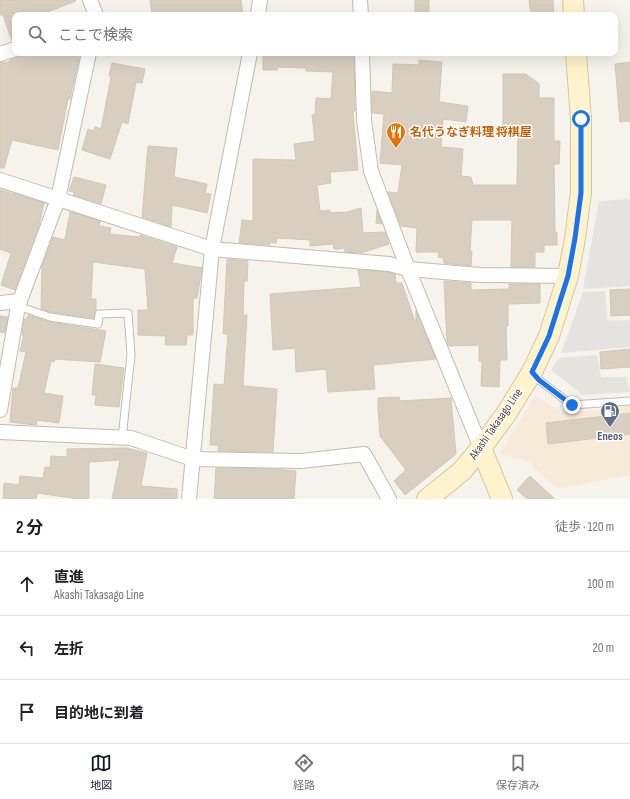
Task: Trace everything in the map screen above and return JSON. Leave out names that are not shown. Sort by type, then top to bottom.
[{"type":"main road","points":[[573,0],[574,12]]},
{"type":"main road","name":"Akashi Takasago Line","points":[[427,499],[462,471],[481,448],[506,414],[532,372],[549,336],[568,276],[581,193],[581,119],[576,56]]},
{"type":"main road","points":[[481,448],[502,499]]},
{"type":"street","points":[[90,0],[95,12]]},
{"type":"street","points":[[258,12],[260,0]]},
{"type":"street","points":[[360,0],[361,12]]},
{"type":"street","points":[[0,54],[12,50]]},
{"type":"street","points":[[0,410],[19,303],[58,199],[88,56]]},
{"type":"street","points":[[189,499],[212,249],[249,56]]},
{"type":"street","points":[[362,56],[364,120],[371,171],[408,269],[481,448]]},
{"type":"street","points":[[0,180],[212,249],[389,264],[408,269],[480,275],[568,276]]},
{"type":"street","points":[[0,303],[19,303]]},
{"type":"street","points":[[0,432],[131,438],[193,459],[301,461],[364,454],[389,499]]},
{"type":"lane","points":[[19,303],[50,317],[98,324],[99,314],[128,313],[131,355],[122,438]]},
{"type":"lane","points":[[532,372],[539,380],[572,405],[630,401]]},
{"type":"shaded area","points":[[630,199],[630,286],[583,289],[599,201]]},
{"type":"shaded area","points":[[605,291],[608,321],[630,320],[630,347],[561,353],[583,292]]},
{"type":"shaded area","points":[[597,355],[601,377],[626,377],[630,392],[583,395],[551,370],[559,358]]},
{"type":"shaded area","points":[[535,396],[564,413],[630,406],[630,475],[557,489],[526,460],[499,454]]},
{"type":"building","points":[[0,0],[76,1],[47,12],[12,12],[12,41],[3,15],[0,15]]},
{"type":"building","points":[[150,0],[241,0],[243,12],[152,12]]},
{"type":"building","points":[[415,0],[429,0],[429,12],[415,12]]},
{"type":"building","points":[[529,0],[553,0],[554,12],[531,12]]},
{"type":"building","points":[[79,56],[70,99],[68,99],[58,150],[12,140],[4,168],[0,168],[0,62],[9,62],[10,60],[18,57]]},
{"type":"building","points":[[263,56],[354,56],[355,111],[353,111],[358,170],[330,172],[331,183],[317,185],[320,211],[330,210],[330,213],[347,212],[361,208],[363,233],[385,232],[389,244],[361,253],[345,252],[345,248],[334,249],[333,244],[310,246],[310,240],[277,238],[276,243],[270,242],[270,245],[239,243],[242,220],[253,221],[253,159],[296,160],[294,144],[315,141],[312,115],[315,115],[316,98],[331,99],[333,72],[306,71],[306,68],[278,67],[277,70],[263,70]]},
{"type":"building","points":[[419,60],[442,62],[439,102],[468,106],[466,122],[443,119],[441,147],[463,149],[461,176],[471,177],[473,185],[517,185],[518,135],[503,135],[503,74],[526,74],[539,84],[539,98],[554,98],[554,141],[560,141],[559,164],[554,164],[555,232],[557,232],[557,245],[544,245],[544,252],[535,252],[535,267],[511,267],[512,220],[472,220],[470,251],[472,251],[471,266],[444,263],[443,258],[438,257],[439,252],[416,252],[417,228],[401,226],[388,192],[398,193],[402,165],[380,163],[384,114],[372,113],[372,91],[392,93],[393,64],[419,65]]},
{"type":"building","points":[[630,62],[630,121],[620,122],[615,64]]},
{"type":"building","points":[[112,63],[145,69],[142,83],[136,82],[128,124],[122,122],[110,159],[82,150],[88,129],[94,131],[95,127],[101,129],[111,77],[109,76]]},
{"type":"building","points":[[148,146],[177,148],[174,177],[207,184],[205,193],[211,194],[207,213],[172,205],[171,227],[142,217]]},
{"type":"building","points":[[74,177],[106,185],[101,204],[73,195],[74,192],[69,191]]},
{"type":"building","points":[[0,190],[44,203],[39,225],[15,290],[1,285],[11,253],[0,249]]},
{"type":"building","points":[[377,210],[382,224],[376,223]]},
{"type":"building","points":[[70,212],[100,221],[99,226],[111,228],[110,234],[140,237],[140,235],[177,247],[172,263],[202,268],[197,298],[193,298],[193,335],[187,335],[186,345],[165,345],[166,336],[138,335],[138,310],[148,310],[145,269],[93,262],[91,299],[96,299],[94,318],[51,312],[41,309],[42,266],[53,237],[65,240]]},
{"type":"building","points":[[227,259],[248,261],[247,281],[244,281],[243,315],[247,315],[243,386],[277,389],[273,452],[218,451],[218,445],[210,445],[214,384],[224,385],[228,334],[223,334]]},
{"type":"building","points":[[358,270],[388,272],[395,274],[396,283],[402,283],[416,325],[416,311],[436,359],[373,365],[375,389],[328,392],[326,369],[296,372],[295,348],[273,350],[270,294],[361,287]]},
{"type":"building","points":[[444,281],[471,283],[471,290],[509,289],[509,284],[540,284],[540,303],[508,304],[508,326],[506,326],[507,360],[500,360],[499,387],[481,386],[482,361],[479,361],[479,345],[449,346],[447,343]]},
{"type":"building","points":[[630,289],[630,315],[611,316],[610,290]]},
{"type":"building","points":[[28,315],[49,322],[106,331],[100,362],[55,359],[54,362],[51,361],[44,393],[63,396],[59,423],[37,420],[36,425],[10,422],[13,388],[18,388],[26,352],[20,351],[24,335],[22,335],[24,319],[27,319]]},
{"type":"building","points":[[0,316],[8,317],[5,333],[0,332]]},
{"type":"building","points":[[630,349],[630,367],[601,369],[600,352]]},
{"type":"building","points":[[95,364],[124,368],[119,407],[95,405],[96,395],[92,395]]},
{"type":"building","points":[[399,397],[400,401],[451,398],[456,454],[405,495],[394,481],[406,470],[380,436],[378,407],[378,398]]},
{"type":"building","points":[[630,413],[630,434],[548,444],[546,423]]},
{"type":"building","points":[[126,448],[147,453],[141,486],[177,489],[177,499],[112,499],[120,460],[89,462],[89,499],[37,493],[36,499],[3,499],[4,483],[19,485],[20,476],[43,478],[45,467],[50,468],[51,456],[67,457],[67,449]]},
{"type":"building","points":[[216,468],[296,471],[294,499],[214,499]]},
{"type":"building","points":[[530,476],[555,499],[527,499],[517,490]]},
{"type":"place","name":"名代うなぎ料理 将棋屋","points":[[396,149]]},
{"type":"place","name":"Eneos","points":[[610,428]]},
{"type":"route","points":[[572,405],[539,380],[532,372],[549,336],[568,276],[581,193],[581,119]]}]
